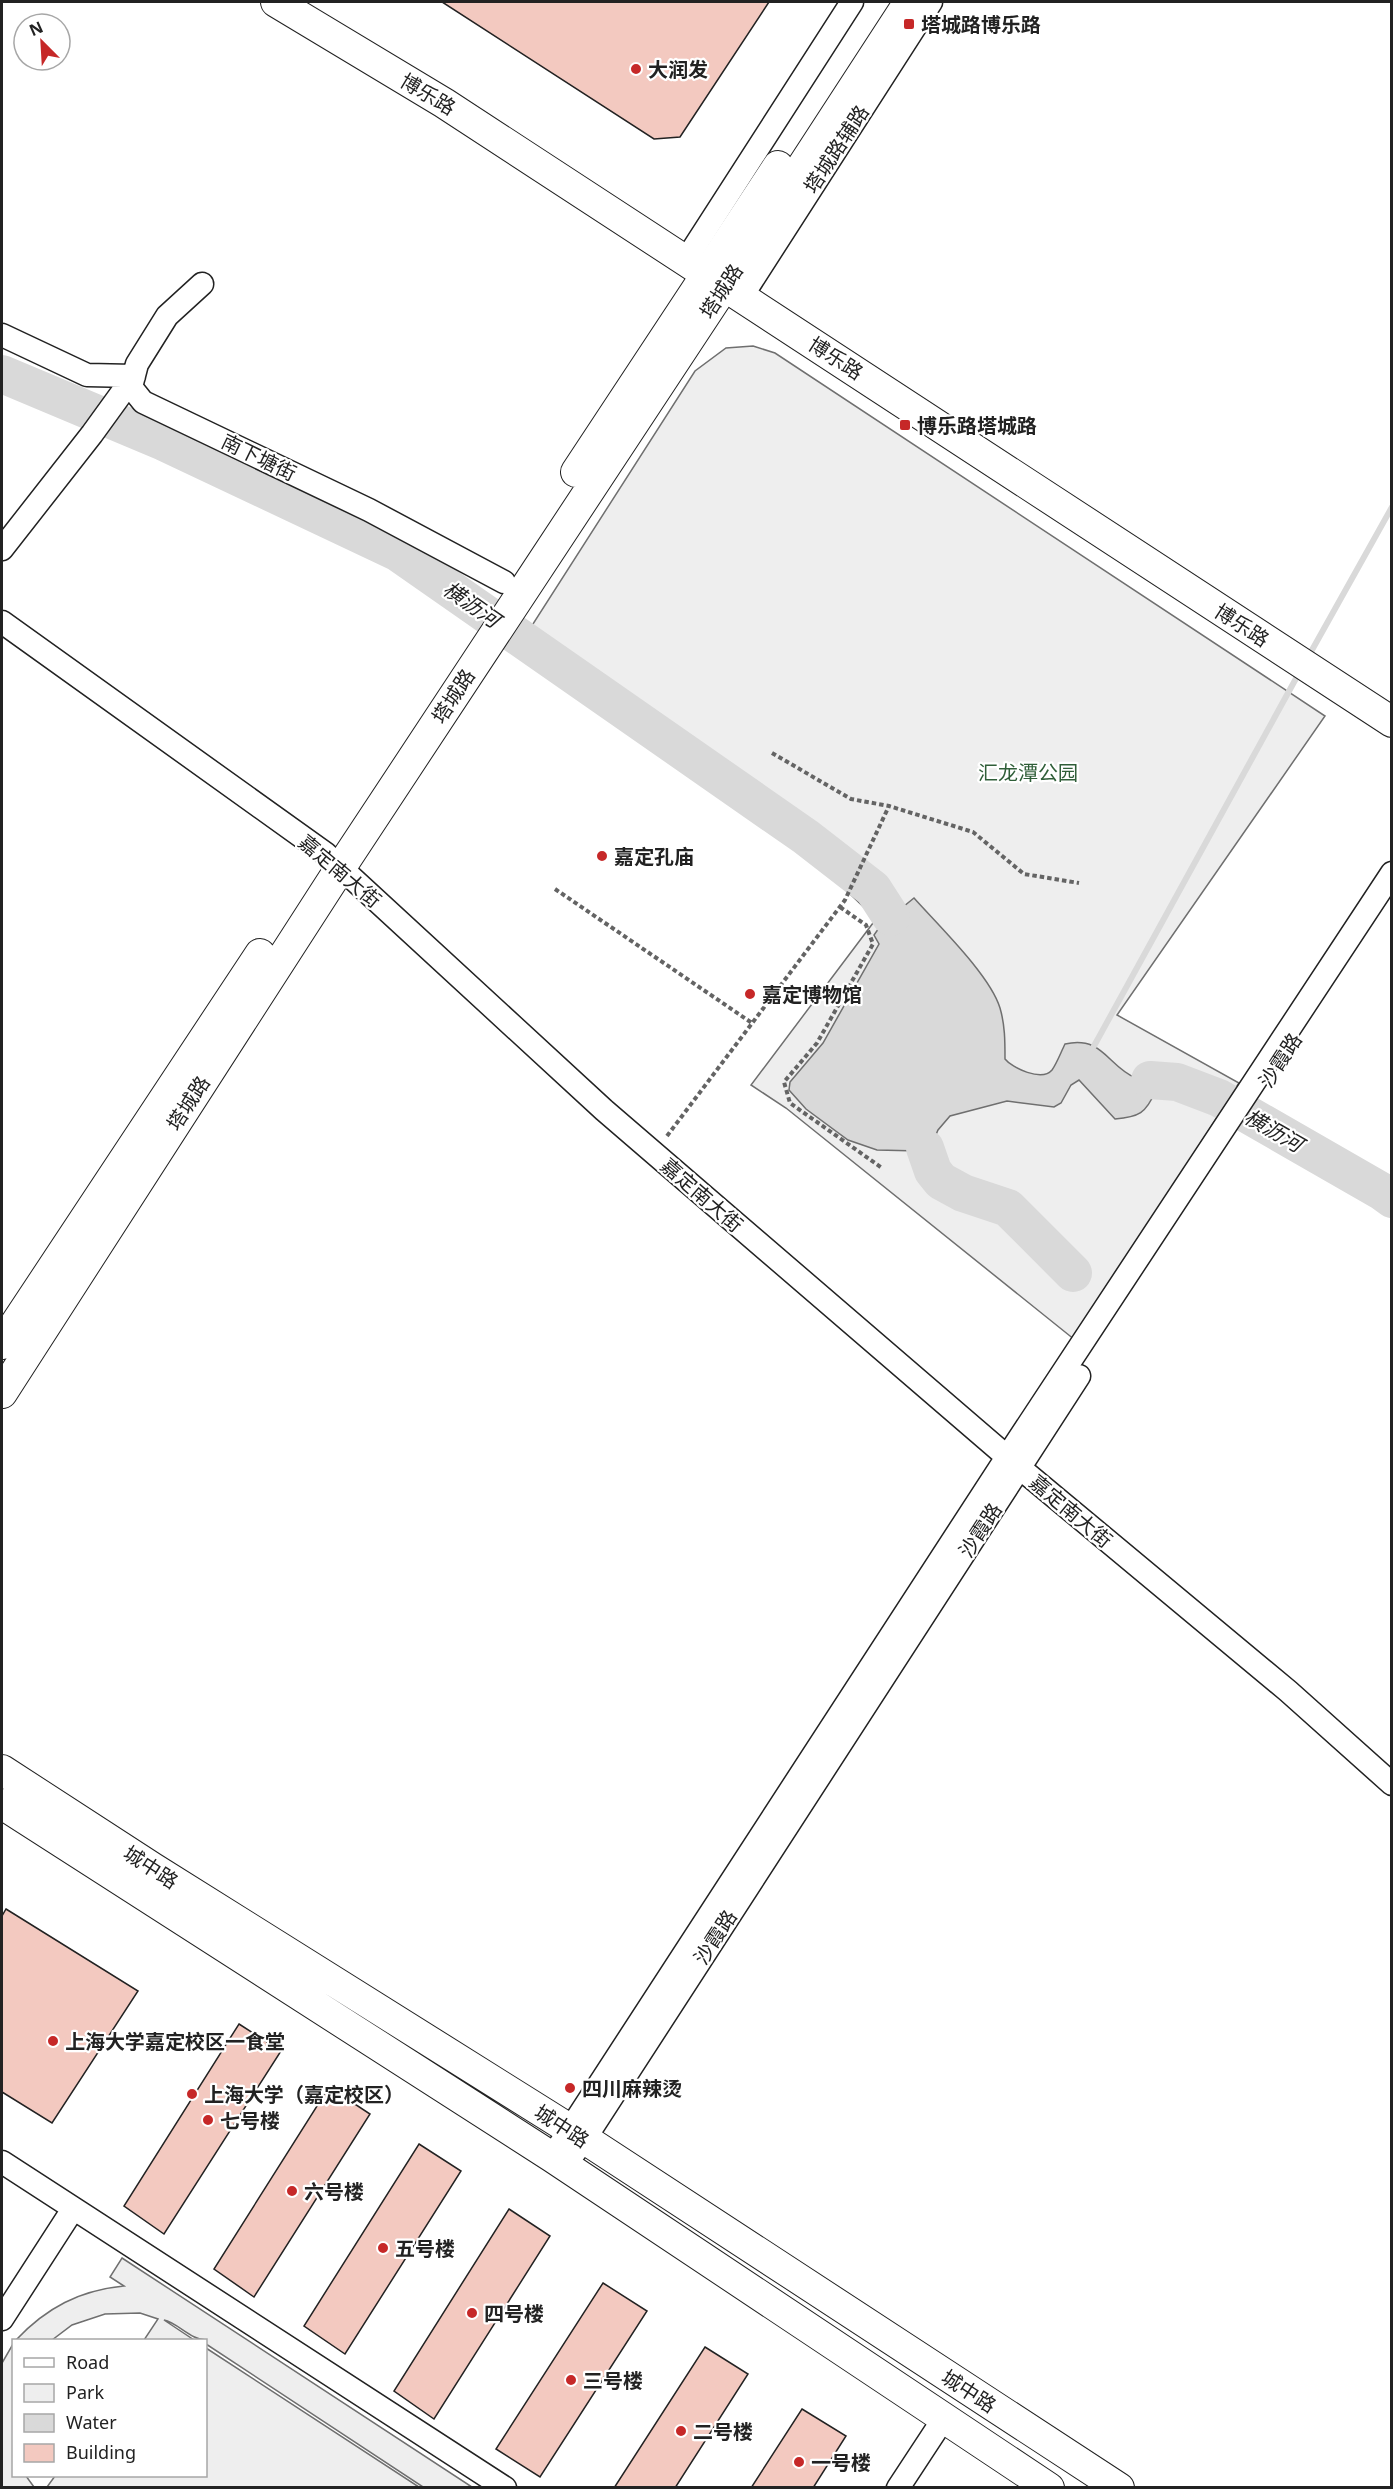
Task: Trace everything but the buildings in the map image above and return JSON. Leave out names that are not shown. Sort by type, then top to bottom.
[{"type":"main road","name":"博乐路","points":[[276,2],[444,103],[1392,722]]},
{"type":"main road","name":"塔城路","points":[[715,279],[887,2]]},
{"type":"main road","name":"塔城路","points":[[2,1344],[333,861],[481,636],[504,594],[715,279],[909,2]]},
{"type":"main road","name":"塔城路","points":[[2,1393],[333,861]]},
{"type":"main road","name":"城中路","points":[[2,1770],[153,1868],[577,2135],[1119,2487]]},
{"type":"main road","name":"城中路","points":[[2,1804],[558,2162],[1049,2487]]},
{"type":"street","points":[[715,279],[852,2]]},
{"type":"street","name":"塔城路辅路","points":[[715,279],[930,2]]},
{"type":"street","points":[[2,549],[134,376],[137,364],[167,316],[202,284]]},
{"type":"street","points":[[2,335],[87,375],[134,376]]},
{"type":"street","name":"南下塘街","points":[[134,376],[131,387],[143,402],[369,510],[504,594]]},
{"type":"street","name":"嘉定南大街","points":[[2,622],[333,861],[654,1154],[1014,1462],[1288,1691],[1392,1784]]},
{"type":"street","points":[[1014,1462],[1392,873]]},
{"type":"street","name":"沙霞路","points":[[558,2162],[1014,1462],[1392,891]]},
{"type":"street","points":[[2,2162],[505,2487]]},
{"type":"street","points":[[2,2319],[73,2209]]},
{"type":"street","points":[[898,2487],[944,2418]]},
{"type":"path","points":[[772,753],[851,799],[888,806],[973,832],[1024,874],[1079,883]]},
{"type":"path","points":[[654,1154],[845,900],[888,806]]},
{"type":"path","points":[[555,889],[752,1023]]},
{"type":"path","points":[[840,907],[866,925],[873,944],[817,1043],[784,1082],[790,1103],[882,1168]]},
{"type":"green space","name":"汇龙潭公园","points":[[753,346],[775,353],[1325,716],[1117,1015],[1239,1083],[1075,1340],[786,1108],[751,1085],[876,919],[820,865],[515,652],[695,371],[726,348]]},
{"type":"green space","points":[[122,2258],[472,2487],[423,2487],[207,2345],[207,2339],[195,2337],[164,2320],[192,2339],[145,2339],[158,2319],[140,2313],[105,2314],[72,2325],[53,2339],[17,2339],[39,2319],[65,2302],[78,2296],[124,2286],[110,2277]]},
{"type":"green space","points":[[12,2346],[12,2477],[27,2477],[34,2487],[2,2487],[2,2363]]},
{"type":"green space","points":[[207,2349],[419,2487],[47,2487],[54,2477],[207,2477]]},
{"type":"water","points":[[914,898],[986,981],[1002,1014],[1005,1059],[1009,1063],[1020,1070],[1041,1075],[1052,1070],[1065,1044],[1078,1042],[1088,1044],[1097,1048],[1126,1073],[1136,1078],[1150,1080],[1155,1092],[1145,1109],[1130,1117],[1115,1119],[1079,1080],[1071,1085],[1061,1103],[1054,1107],[1007,1101],[950,1116],[938,1130],[932,1144],[919,1151],[877,1150],[848,1140],[806,1109],[789,1090],[790,1082],[823,1043],[879,944],[874,935],[881,925]]},
{"type":"waterway","name":"横沥河","points":[[2,374],[164,442],[397,552],[806,837],[873,889],[891,917]]},
{"type":"waterway","points":[[1307,659],[1392,507]]},
{"type":"waterway","points":[[1094,1046],[1299,673]]},
{"type":"waterway","name":"横沥河","points":[[1150,1080],[1177,1082],[1219,1098],[1392,1199]]},
{"type":"waterway","points":[[925,1148],[933,1171],[941,1181],[963,1193],[1008,1208],[1073,1273]]},
{"type":"place","name":"塔城路博乐路","points":[[909,24]]},
{"type":"place","name":"大润发","points":[[636,69]]},
{"type":"place","name":"博乐路塔城路","points":[[905,425]]},
{"type":"place","name":"嘉定孔庙","points":[[602,856]]},
{"type":"place","name":"嘉定博物馆","points":[[750,994]]},
{"type":"place","name":"上海大学嘉定校区一食堂","points":[[53,2041]]},
{"type":"place","name":"四川麻辣烫","points":[[570,2088]]},
{"type":"place","name":"上海大学（嘉定校区）","points":[[192,2094]]},
{"type":"place","name":"七号楼","points":[[208,2120]]},
{"type":"place","name":"六号楼","points":[[292,2191]]},
{"type":"place","name":"五号楼","points":[[383,2248]]},
{"type":"place","name":"四号楼","points":[[472,2313]]},
{"type":"place","name":"三号楼","points":[[571,2380]]},
{"type":"place","name":"二号楼","points":[[681,2431]]},
{"type":"place","name":"一号楼","points":[[799,2462]]}]
